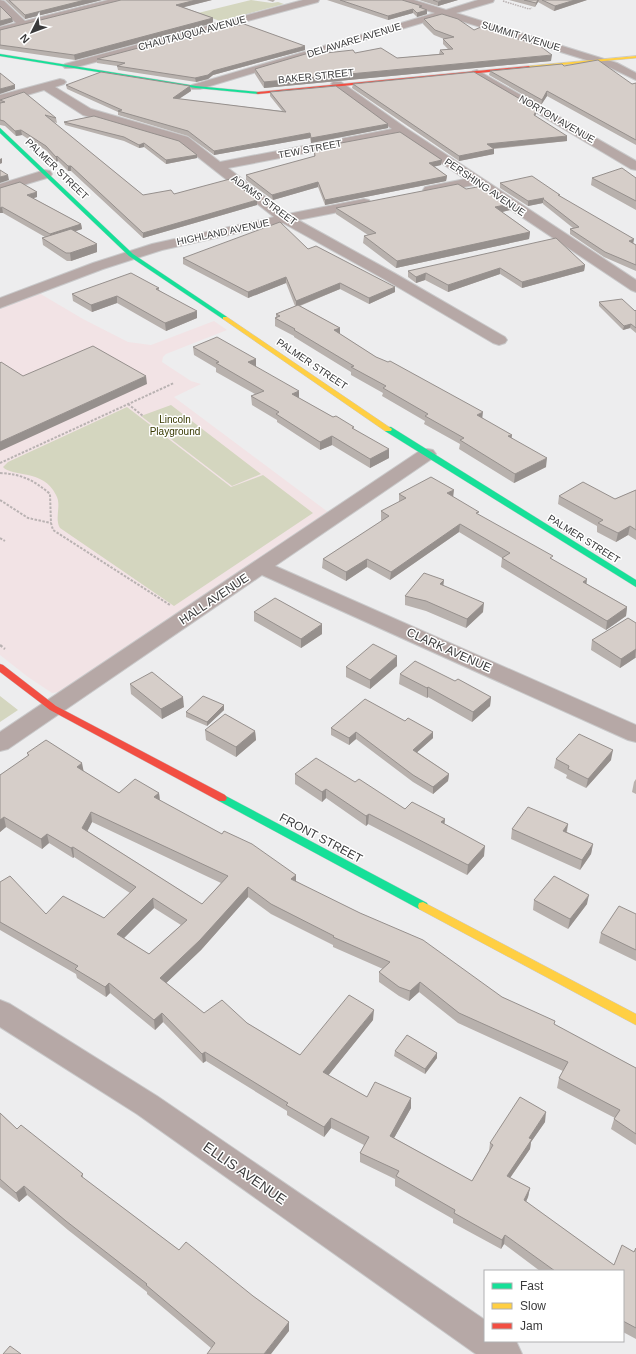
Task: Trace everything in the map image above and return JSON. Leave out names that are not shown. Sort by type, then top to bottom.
[{"type":"street","points":[[0,30],[120,0]]},
{"type":"street","name":"CHAUTAUQUA AVENUE","points":[[69,66],[314,0]]},
{"type":"street","name":"SUMMIT AVENUE","points":[[404,0],[613,65],[636,77]]},
{"type":"street","name":"DELAWARE AVENUE","points":[[196,88],[489,0]]},
{"type":"street","points":[[0,3],[23,24]]},
{"type":"street","name":"BAKER STREET","points":[[0,55],[196,88],[255,93],[337,84],[477,73],[636,57]]},
{"type":"street","points":[[0,99],[98,71]]},
{"type":"street","name":"NORTON AVENUE","points":[[477,73],[636,166]]},
{"type":"street","name":"PERSHING AVENUE","points":[[337,84],[402,131],[636,288]]},
{"type":"street","name":"ADAMS STREET","points":[[46,86],[87,112],[175,136],[184,140],[286,219],[389,276],[499,340]]},
{"type":"street","name":"PALMER STREET","points":[[0,130],[131,255],[427,454],[636,584]]},
{"type":"street","name":"TEW STREET","points":[[217,166],[402,131]]},
{"type":"street","points":[[0,188],[45,174]]},
{"type":"street","points":[[415,193],[476,180]]},
{"type":"street","name":"HIGHLAND AVENUE","points":[[0,303],[131,255],[210,234],[377,200]]},
{"type":"street","points":[[545,241],[560,238]]},
{"type":"street","points":[[389,276],[412,271]]},
{"type":"street","name":"HALL AVENUE","points":[[0,743],[427,454]]},
{"type":"street","name":"CLARK AVENUE","points":[[261,567],[636,734]]},
{"type":"street","name":"FRONT STREET","points":[[0,667],[53,708],[636,1020]]},
{"type":"street","name":"ELLIS AVENUE","points":[[0,1012],[147,1104],[484,1339]]},
{"type":"street","name":"ELLIS AVENUE","points":[[489,1342],[505,1354]]},
{"type":"path","points":[[499,0],[529,9],[532,8]]},
{"type":"path","points":[[0,463],[174,383]]},
{"type":"path","points":[[128,404],[143,416]]},
{"type":"path","points":[[0,473],[24,476],[35,481],[50,494],[51,524],[53,530],[174,608]]},
{"type":"path","points":[[0,500],[28,518],[51,524]]},
{"type":"path","points":[[0,538],[5,541]]},
{"type":"path","points":[[0,645],[6,650]]},
{"type":"shaded area","points":[[39,293],[83,319],[128,342],[151,345],[214,321],[227,330],[166,354],[163,357],[162,362],[191,381],[201,384],[174,397],[328,512],[67,689],[52,693],[28,677],[0,655],[0,307]]},
{"type":"green space","points":[[251,0],[272,3],[278,2],[284,4],[220,21],[198,13]]},
{"type":"green space","name":"Lincoln Playground","points":[[171,405],[261,474],[232,486],[141,416]]},
{"type":"green space","points":[[127,407],[231,487],[263,475],[313,513],[174,606],[60,528],[58,524],[58,499],[51,487],[44,481],[36,477],[7,470],[3,467],[8,462]]},
{"type":"green space","points":[[0,696],[18,710],[0,722]]},
{"type":"building","points":[[9,0],[85,0],[25,15]]},
{"type":"building","points":[[121,0],[196,0],[176,5],[213,18],[74,55],[0,45],[0,30]]},
{"type":"building","points":[[340,0],[402,0],[422,6],[419,7],[427,10],[417,13],[413,9],[388,16]]},
{"type":"building","points":[[524,0],[538,0],[536,3]]},
{"type":"building","points":[[542,0],[575,0],[555,6]]},
{"type":"building","points":[[0,6],[12,18],[0,21]]},
{"type":"building","points":[[442,14],[458,19],[474,30],[481,27],[540,46],[552,55],[264,82],[255,69],[319,50],[326,53],[353,50],[355,53],[381,48],[397,58],[444,54],[440,50],[453,49],[443,39],[454,37],[435,30],[424,19]]},
{"type":"building","points":[[228,24],[234,26],[244,24],[305,46],[213,71],[208,75],[195,78],[117,66],[125,63],[97,59]]},
{"type":"building","points":[[598,60],[632,84],[636,83],[636,140],[547,91],[542,100],[490,71],[562,64],[564,66]]},
{"type":"building","points":[[101,72],[190,86],[173,98],[286,112],[270,92],[336,86],[388,124],[311,138],[310,133],[214,151],[188,131],[118,111],[122,110],[66,85]]},
{"type":"building","points":[[474,72],[537,109],[534,115],[567,136],[487,144],[494,149],[459,156],[353,84]]},
{"type":"building","points":[[0,73],[15,85],[0,89]]},
{"type":"building","points":[[24,92],[56,118],[45,115],[143,195],[171,190],[174,194],[230,179],[257,200],[143,233],[71,166],[68,166],[57,156],[56,157],[46,146],[21,130],[15,131],[4,121],[0,120],[0,103],[5,102],[0,100]]},
{"type":"building","points":[[94,116],[179,141],[197,155],[166,160],[144,143],[139,145],[124,137],[64,122]]},
{"type":"building","points":[[400,132],[442,160],[429,163],[447,176],[325,200],[318,182],[272,195],[246,175],[315,156],[314,148]]},
{"type":"building","points":[[622,168],[636,178],[636,201],[592,178]]},
{"type":"building","points":[[0,170],[8,175],[0,177]]},
{"type":"building","points":[[532,176],[560,195],[558,195],[634,239],[629,241],[636,245],[636,265],[605,252],[570,229],[579,227],[543,199],[544,198],[528,201],[500,183]]},
{"type":"building","points":[[20,182],[37,192],[27,195],[81,224],[50,234],[2,207],[0,208],[0,188]]},
{"type":"building","points":[[458,184],[466,189],[483,186],[510,204],[495,207],[530,232],[397,261],[364,236],[376,233],[336,208]]},
{"type":"building","points":[[280,222],[308,249],[316,246],[395,287],[369,298],[340,283],[296,301],[286,277],[248,292],[183,258]]},
{"type":"building","points":[[71,229],[97,244],[66,253],[42,238]]},
{"type":"building","points":[[556,238],[585,265],[522,282],[500,268],[448,285],[426,273],[416,277],[408,271]]},
{"type":"building","points":[[131,273],[159,288],[156,289],[197,311],[165,323],[117,296],[91,305],[72,294]]},
{"type":"building","points":[[622,299],[635,311],[636,310],[636,328],[631,324],[624,326],[599,302]]},
{"type":"building","points":[[298,305],[340,328],[334,330],[376,357],[388,362],[390,361],[483,412],[477,415],[512,435],[508,436],[547,458],[515,474],[460,440],[464,438],[425,416],[428,414],[383,388],[386,386],[351,367],[354,366],[275,318],[280,316],[276,314]]},
{"type":"building","points":[[217,337],[256,359],[248,362],[299,391],[292,394],[333,417],[336,416],[354,427],[352,428],[389,449],[370,459],[332,436],[320,442],[276,414],[279,412],[251,396],[264,391],[216,363],[219,362],[193,347]]},
{"type":"building","points":[[93,346],[146,376],[0,442],[0,363],[1,362],[23,376]]},
{"type":"building","points":[[431,477],[454,490],[447,493],[479,512],[476,513],[553,556],[550,558],[587,579],[583,582],[627,607],[607,621],[502,558],[510,553],[460,524],[391,572],[367,559],[346,572],[323,559],[389,516],[381,511],[406,498],[399,494]]},
{"type":"building","points":[[583,482],[615,499],[636,490],[636,530],[630,526],[618,533],[598,523],[603,520],[559,496]]},
{"type":"building","points":[[424,573],[444,580],[440,584],[484,603],[467,619],[426,601],[405,596]]},
{"type":"building","points":[[275,598],[322,624],[301,639],[254,612]]},
{"type":"building","points":[[628,618],[636,623],[636,649],[621,659],[592,640]]},
{"type":"building","points":[[373,644],[397,656],[370,680],[346,667]]},
{"type":"building","points":[[415,661],[455,681],[458,679],[491,697],[473,712],[428,687],[427,688],[400,674]]},
{"type":"building","points":[[152,672],[183,697],[161,709],[130,684]]},
{"type":"building","points":[[203,696],[224,705],[207,722],[186,712]]},
{"type":"building","points":[[365,699],[405,721],[408,718],[433,732],[413,750],[449,774],[433,787],[413,775],[356,732],[349,738],[331,728]]},
{"type":"building","points":[[225,714],[255,731],[236,747],[205,730]]},
{"type":"building","points":[[579,734],[613,750],[588,779],[568,769],[569,766],[556,759]]},
{"type":"building","points":[[46,740],[82,763],[77,767],[119,793],[135,779],[159,793],[154,797],[222,834],[224,831],[252,844],[296,875],[291,879],[360,913],[423,940],[502,997],[555,1021],[554,1024],[636,1068],[636,1134],[614,1119],[620,1110],[559,1078],[568,1062],[459,1013],[420,982],[410,991],[399,987],[379,972],[390,962],[333,937],[334,936],[271,904],[248,887],[200,940],[160,978],[204,1013],[222,1000],[247,1023],[300,1055],[349,995],[374,1010],[323,1072],[367,1097],[375,1082],[411,1098],[390,1136],[472,1181],[493,1145],[490,1143],[520,1097],[546,1112],[529,1138],[532,1139],[507,1176],[530,1188],[524,1200],[614,1265],[622,1245],[634,1252],[636,1248],[636,1328],[624,1322],[624,1270],[554,1270],[505,1235],[502,1240],[454,1213],[455,1210],[396,1176],[399,1171],[360,1153],[369,1137],[331,1118],[324,1127],[286,1105],[288,1103],[205,1052],[202,1054],[162,1013],[154,1020],[109,983],[105,987],[75,969],[78,966],[0,922],[0,882],[10,876],[46,914],[63,896],[104,918],[136,887],[73,847],[71,848],[47,834],[41,839],[4,817],[0,820],[0,775],[29,755],[27,753]],"holes":[[[91,812],[228,876],[202,904],[82,828]],[[153,898],[187,920],[149,954],[117,934]]]},
{"type":"building","points":[[316,758],[355,782],[359,779],[405,809],[412,802],[445,819],[441,822],[485,846],[468,865],[369,814],[366,816],[326,789],[322,792],[295,774]]},
{"type":"building","points":[[528,807],[568,824],[563,831],[593,844],[582,860],[512,829]]},
{"type":"building","points":[[554,876],[589,895],[570,919],[534,900]]},
{"type":"building","points":[[619,906],[636,914],[636,950],[601,933]]},
{"type":"building","points":[[407,1035],[437,1053],[425,1069],[395,1051]]},
{"type":"building","points":[[0,1113],[17,1129],[21,1125],[83,1174],[81,1176],[179,1250],[186,1242],[253,1296],[289,1322],[264,1354],[207,1354],[215,1343],[146,1285],[147,1284],[66,1221],[24,1186],[16,1193],[0,1179]]},
{"type":"building","points":[[10,1346],[21,1354],[3,1354]]},
{"type":"traffic: fast","points":[[0,55],[196,87],[258,93]]},
{"type":"traffic: fast","points":[[0,130],[131,255],[225,318]]},
{"type":"traffic: fast","points":[[388,429],[636,584]]},
{"type":"traffic: fast","points":[[222,798],[423,906]]},
{"type":"traffic: slow","points":[[529,67],[636,57]]},
{"type":"traffic: slow","points":[[225,318],[388,429]]},
{"type":"traffic: slow","points":[[423,906],[636,1020]]},
{"type":"traffic: jam","points":[[258,93],[529,67]]},
{"type":"traffic: jam","points":[[0,667],[53,708],[222,798]]}]
